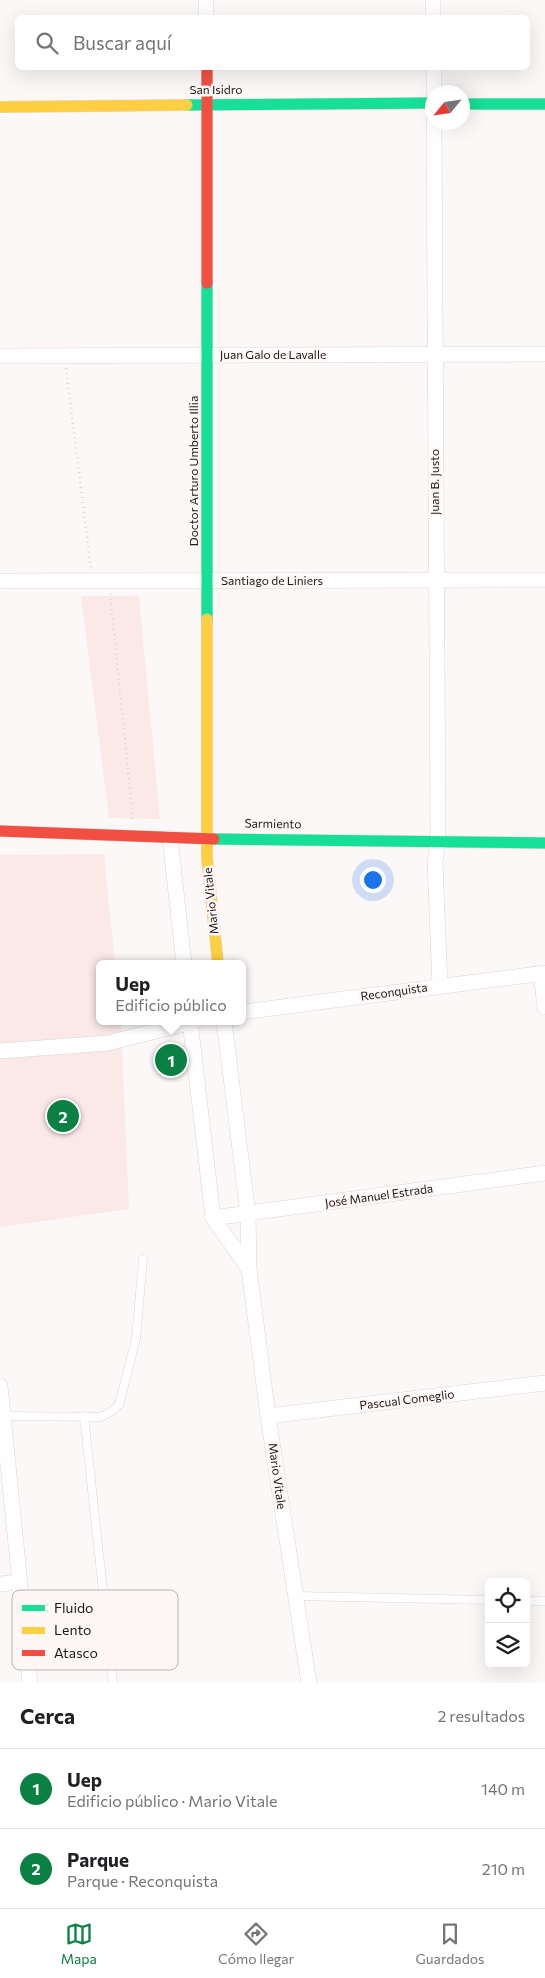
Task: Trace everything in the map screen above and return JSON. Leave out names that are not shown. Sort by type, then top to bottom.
[{"type":"street","points":[[206,0],[206,15]]},
{"type":"street","points":[[433,0],[434,15]]},
{"type":"street","name":"Doctor Arturo Umberto Illia","points":[[207,70],[208,837]]},
{"type":"street","points":[[434,70],[434,85]]},
{"type":"street","name":"San Isidro","points":[[0,107],[425,103]]},
{"type":"street","points":[[470,104],[545,104]]},
{"type":"street","name":"Juan B. Justo","points":[[434,130],[438,840],[435,863],[440,986]]},
{"type":"street","name":"Juan Galo de Lavalle","points":[[0,356],[545,354]]},
{"type":"street","name":"Santiago de Liniers","points":[[0,581],[545,580]]},
{"type":"street","name":"Sarmiento","points":[[0,831],[170,838],[438,840],[545,843]]},
{"type":"street","name":"Mario Vitale","points":[[208,837],[207,858],[218,960]]},
{"type":"street","points":[[170,838],[184,960]]},
{"type":"street","points":[[543,973],[545,1007]]},
{"type":"street","name":"Reconquista","points":[[246,1011],[543,973]]},
{"type":"street","points":[[0,1051],[108,1042],[179,1025]]},
{"type":"street","name":"Mario Vitale","points":[[191,1025],[214,1218],[249,1269]]},
{"type":"street","name":"Mario Vitale","points":[[224,1025],[248,1214],[249,1269],[268,1416],[308,1683]]},
{"type":"street","name":"José Manuel Estrada","points":[[214,1218],[545,1173]]},
{"type":"street","name":"Pascual Comeglio","points":[[268,1416],[545,1383]]},
{"type":"street","points":[[0,1386],[3,1416],[4,1468],[20,1590]]},
{"type":"street","points":[[0,1584],[19,1582]]},
{"type":"street","points":[[29,1670],[30,1683]]},
{"type":"lane","points":[[3,1416],[100,1417],[119,1405],[136,1339],[143,1259]]},
{"type":"lane","points":[[84,1416],[103,1590]]},
{"type":"lane","points":[[294,1596],[485,1600]]},
{"type":"lane","points":[[530,1601],[545,1601]]},
{"type":"lane","points":[[112,1670],[113,1683]]},
{"type":"path","points":[[65,355],[92,580]]},
{"type":"path","points":[[108,580],[134,836]]},
{"type":"shaded area","points":[[81,596],[139,596],[160,819],[109,818]]},
{"type":"shaded area","points":[[104,854],[115,960],[96,960],[96,1025],[121,1025],[129,1209],[0,1227],[0,855]]},
{"type":"traffic: fast","points":[[187,105],[425,103]]},
{"type":"traffic: fast","points":[[470,104],[545,104]]},
{"type":"traffic: fast","points":[[207,283],[207,619]]},
{"type":"traffic: fast","points":[[214,839],[545,843]]},
{"type":"traffic: slow","points":[[0,107],[187,105]]},
{"type":"traffic: slow","points":[[207,619],[207,858],[218,960]]},
{"type":"traffic: jam","points":[[207,70],[207,283]]},
{"type":"traffic: jam","points":[[0,831],[214,839]]},
{"type":"place","name":"Uep","points":[[171,1060]]},
{"type":"place","name":"Parque","points":[[63,1116]]}]
